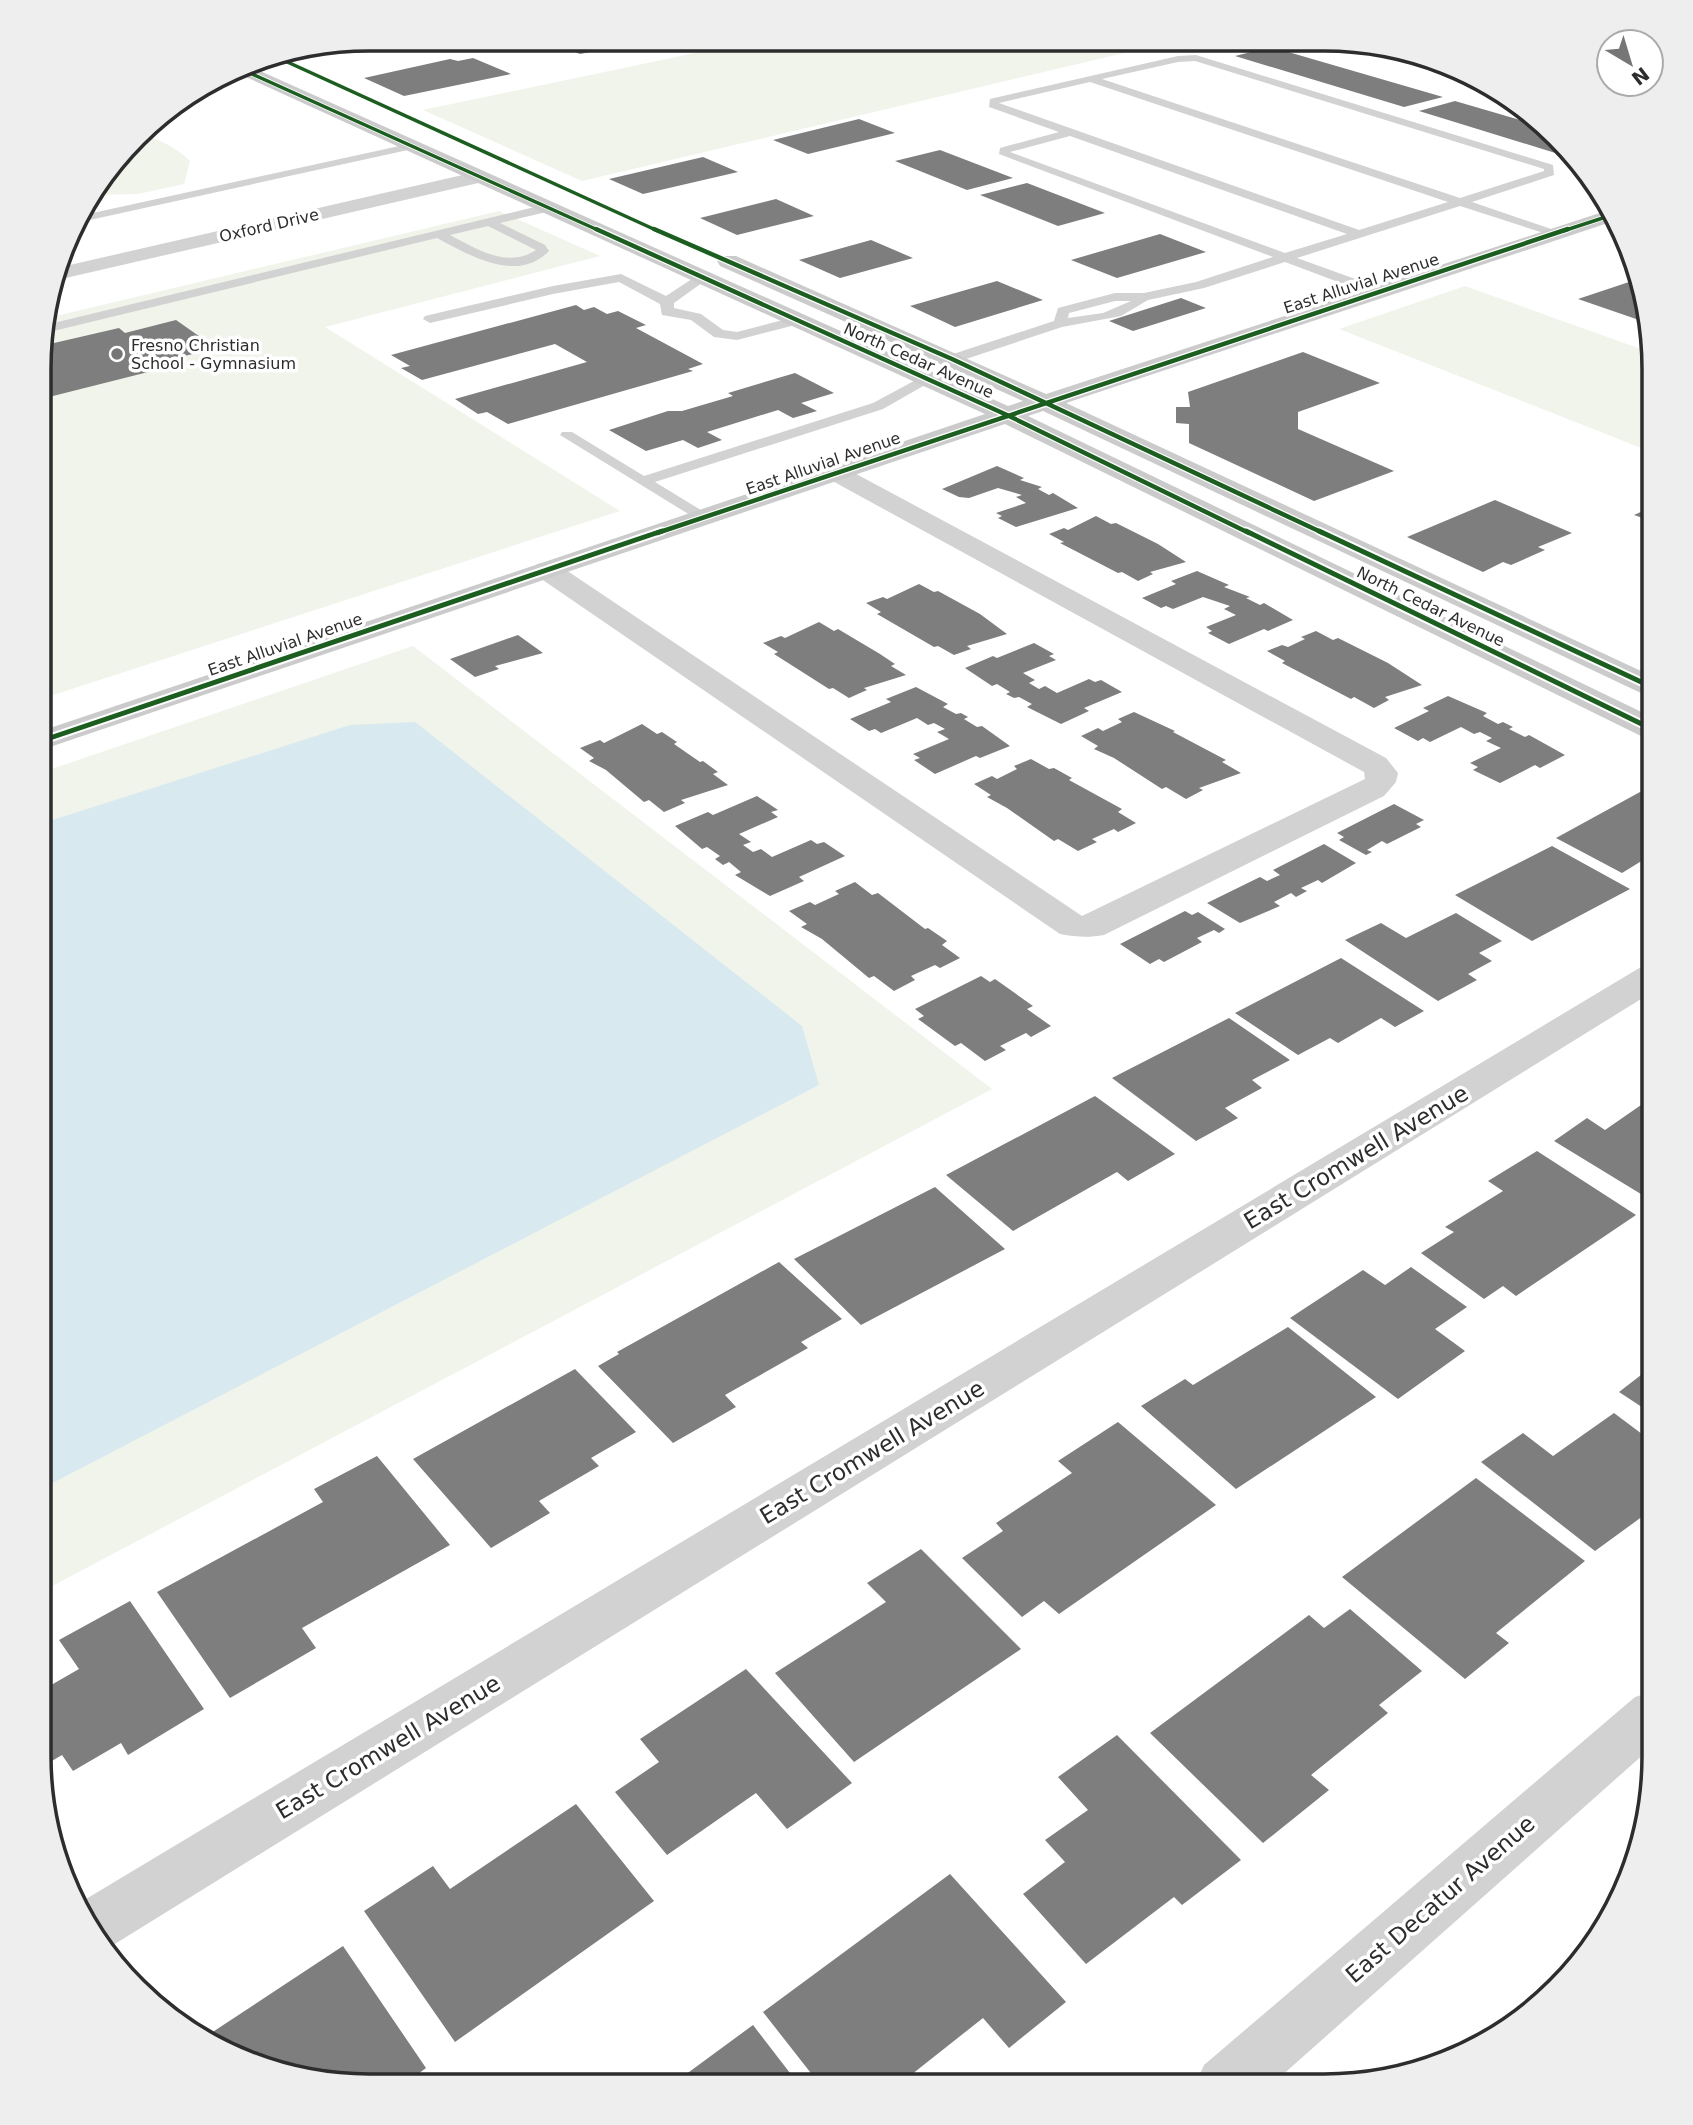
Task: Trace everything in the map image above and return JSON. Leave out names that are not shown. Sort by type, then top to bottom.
[{"type":"main road","name":"North Cedar Avenue","points":[[287,62],[626,217],[952,359],[1642,682]]},
{"type":"main road","name":"North Cedar Avenue","points":[[251,74],[1007,415],[1642,724]]},
{"type":"main road","points":[[480,177],[511,180],[591,215],[614,219],[626,217]]},
{"type":"main road","name":"East Alluvial Avenue","points":[[51,738],[1045,402],[1604,218]]},
{"type":"main road","points":[[1523,666],[1642,708]]},
{"type":"street","name":"Oxford Drive","points":[[66,272],[480,177]]},
{"type":"street","points":[[547,570],[1073,926],[1091,927],[1372,789],[1380,782],[1382,773],[1375,765],[836,473]]},
{"type":"street","name":"East Cromwell Avenue","points":[[98,1923],[1642,982]]},
{"type":"street","name":"East Decatur Avenue","points":[[1239,2074],[1642,1723]]},
{"type":"lane","points":[[952,359],[1060,323],[1063,311],[1093,301],[1115,297],[1144,297],[1199,285],[1461,202],[1550,173],[1549,167],[1196,58],[1178,59],[994,102],[993,105],[1359,234]]},
{"type":"lane","points":[[1091,79],[1558,233]]},
{"type":"lane","points":[[1072,132],[1004,150],[1005,154],[1378,292]]},
{"type":"lane","points":[[89,217],[413,146]]},
{"type":"lane","points":[[53,327],[547,208]]},
{"type":"lane","points":[[438,234],[492,261],[520,261],[543,251],[491,223]]},
{"type":"lane","points":[[667,311],[701,277]]},
{"type":"lane","points":[[429,319],[552,290],[621,278],[667,311],[684,312],[712,325],[719,334]]},
{"type":"lane","points":[[694,333],[737,336],[798,320]]},
{"type":"lane","points":[[643,481],[878,405],[927,378]]},
{"type":"lane","points":[[567,435],[703,518]]},
{"type":"shaded area","points":[[705,51],[1133,51],[582,181],[423,110]]},
{"type":"shaded area","points":[[150,138],[166,144],[190,161],[184,184],[138,194],[102,195]]},
{"type":"shaded area","points":[[499,211],[600,256],[325,327],[620,511],[51,696],[51,348],[55,316]]},
{"type":"shaded area","points":[[1465,286],[1642,349],[1642,448],[1339,329]]},
{"type":"shaded area","points":[[413,646],[992,1089],[51,1587],[51,769]]},
{"type":"shaded area","points":[[415,722],[802,1026],[819,1085],[51,1484],[51,820],[350,725]]},
{"type":"building","points":[[572,51],[595,51],[580,54]]},
{"type":"building","points":[[1255,51],[1285,51],[1443,97],[1404,107],[1235,56]]},
{"type":"building","points":[[473,58],[511,74],[404,96],[364,78],[450,59],[458,61]]},
{"type":"building","points":[[1455,101],[1523,121],[1558,154],[1419,111]]},
{"type":"building","points":[[859,119],[895,133],[808,154],[773,140]]},
{"type":"building","points":[[940,150],[1013,178],[967,190],[895,161]]},
{"type":"building","points":[[703,157],[738,172],[643,194],[609,179]]},
{"type":"building","points":[[1027,183],[1105,213],[1058,226],[980,195]]},
{"type":"building","points":[[776,199],[814,216],[737,235],[700,218]]},
{"type":"building","points":[[1160,234],[1206,252],[1117,278],[1071,260]]},
{"type":"building","points":[[871,240],[913,258],[840,278],[799,260]]},
{"type":"building","points":[[997,281],[1043,300],[955,327],[910,306]]},
{"type":"building","points":[[1629,282],[1638,320],[1578,299]]},
{"type":"building","points":[[1181,298],[1206,308],[1133,331],[1109,321]]},
{"type":"building","points":[[576,305],[584,310],[594,307],[607,314],[618,311],[646,325],[636,328],[703,364],[688,369],[693,371],[508,424],[487,412],[478,414],[455,399],[587,362],[555,344],[422,380],[401,368],[410,366],[391,355]]},
{"type":"building","name":"Fresno Christian School - Gymnasium","points":[[176,320],[216,348],[169,360],[176,365],[51,396],[51,344],[119,328],[125,333]]},
{"type":"building","points":[[1303,352],[1380,383],[1298,412],[1298,429],[1394,471],[1314,501],[1189,443],[1189,424],[1176,423],[1176,407],[1190,407],[1188,392]]},
{"type":"building","points":[[795,373],[834,393],[801,403],[817,411],[793,418],[778,410],[707,432],[722,440],[698,448],[683,440],[646,451],[609,430],[668,411],[682,411],[733,396],[728,393]]},
{"type":"building","points":[[997,466],[1078,508],[1016,527],[998,518],[1002,516],[996,513],[1026,503],[1016,497],[1022,495],[998,488],[969,498],[959,497],[942,489]]},
{"type":"building","points":[[1495,500],[1572,533],[1538,547],[1545,550],[1511,565],[1503,562],[1483,572],[1407,537]]},
{"type":"building","points":[[1096,516],[1158,544],[1186,562],[1150,572],[1153,574],[1138,581],[1060,543],[1064,542],[1049,534],[1064,528],[1068,530]]},
{"type":"building","points":[[1197,571],[1293,620],[1229,644],[1208,633],[1212,631],[1206,627],[1236,615],[1224,609],[1230,606],[1203,597],[1173,609],[1166,606],[1161,608],[1142,598],[1176,584],[1171,581]]},
{"type":"building","points":[[919,584],[934,592],[938,591],[980,614],[1007,634],[967,646],[971,649],[954,655],[938,646],[934,647],[877,614],[881,612],[866,603],[883,597],[887,599]]},
{"type":"building","points":[[819,622],[834,631],[838,629],[880,654],[895,664],[891,666],[906,675],[864,688],[867,690],[849,698],[833,688],[829,689],[774,654],[778,652],[763,643],[781,636],[785,638]]},
{"type":"building","points":[[1316,631],[1333,640],[1338,638],[1388,663],[1422,685],[1385,697],[1389,700],[1374,708],[1282,663],[1285,661],[1267,651],[1282,645],[1288,647],[1305,639],[1301,637]]},
{"type":"building","points":[[518,635],[543,653],[495,666],[499,669],[475,677],[450,659]]},
{"type":"building","points":[[1034,643],[1054,654],[1049,656],[1056,660],[1023,673],[1035,680],[1029,683],[1039,689],[1045,686],[1057,693],[1089,679],[1095,682],[1101,680],[1122,692],[1084,708],[1089,711],[1061,724],[1027,707],[1032,704],[1006,694],[1010,692],[997,684],[992,686],[965,668]]},
{"type":"building","points":[[916,687],[948,704],[943,707],[968,717],[964,719],[977,727],[982,726],[1010,746],[980,758],[976,756],[935,774],[914,760],[920,758],[913,754],[949,739],[937,732],[945,729],[934,723],[928,725],[917,718],[881,733],[875,729],[869,731],[850,719],[891,702],[886,699]]},
{"type":"building","points":[[1448,696],[1487,713],[1483,716],[1498,724],[1503,722],[1513,727],[1509,729],[1525,737],[1529,735],[1565,755],[1540,768],[1535,765],[1500,783],[1473,770],[1478,767],[1470,763],[1501,748],[1486,741],[1492,738],[1480,732],[1474,734],[1461,727],[1430,742],[1423,738],[1418,741],[1394,728],[1429,711],[1423,708]]},
{"type":"building","points":[[1134,712],[1175,731],[1173,732],[1226,760],[1222,762],[1241,773],[1199,788],[1203,790],[1186,799],[1166,787],[1162,789],[1114,758],[1094,749],[1098,746],[1081,736],[1098,728],[1103,731],[1122,722],[1118,719]]},
{"type":"building","points":[[642,724],[677,742],[674,744],[718,772],[713,774],[728,785],[681,800],[685,803],[664,812],[649,800],[644,802],[606,770],[589,761],[594,758],[580,748],[600,740],[604,743]]},
{"type":"building","points":[[1031,759],[1072,778],[1069,780],[1122,809],[1118,812],[1136,823],[1118,832],[1114,829],[1092,839],[1097,842],[1078,851],[1058,839],[1054,841],[987,797],[991,795],[974,784],[992,776],[997,779],[1017,769],[1014,766]]},
{"type":"building","points":[[1642,793],[1642,861],[1622,873],[1556,838]]},
{"type":"building","points":[[757,796],[778,810],[771,812],[778,817],[739,834],[751,842],[743,845],[753,852],[761,849],[772,857],[811,840],[817,844],[824,842],[845,856],[799,877],[804,881],[770,896],[735,875],[741,872],[729,862],[723,865],[715,859],[720,856],[707,847],[702,849],[675,826],[708,812],[713,815]]},
{"type":"building","points":[[1394,804],[1424,820],[1416,824],[1421,827],[1387,844],[1382,841],[1367,850],[1372,852],[1366,855],[1339,840],[1344,837],[1337,833]]},
{"type":"building","points":[[1324,844],[1356,863],[1322,883],[1318,880],[1301,888],[1307,891],[1296,897],[1291,893],[1274,902],[1280,906],[1240,923],[1207,903],[1260,877],[1267,881],[1280,875],[1273,870]]},
{"type":"building","points":[[1552,846],[1630,889],[1532,941],[1455,895]]},
{"type":"building","points":[[855,882],[872,895],[878,893],[925,929],[928,928],[947,941],[942,945],[960,958],[940,968],[935,965],[911,976],[915,980],[894,991],[874,976],[869,978],[822,939],[801,927],[807,924],[789,911],[810,902],[815,905],[839,894],[835,891]]},
{"type":"building","points":[[1185,911],[1192,915],[1198,912],[1225,929],[1219,933],[1214,930],[1197,938],[1202,942],[1164,962],[1159,959],[1150,964],[1120,944]]},
{"type":"building","points":[[1456,913],[1502,941],[1479,953],[1492,961],[1468,974],[1477,980],[1438,1001],[1345,940],[1381,923],[1406,938]]},
{"type":"building","points":[[1341,958],[1424,1011],[1395,1027],[1381,1018],[1338,1043],[1330,1038],[1298,1055],[1235,1013]]},
{"type":"building","points":[[981,976],[990,982],[995,979],[1033,1006],[1027,1009],[1051,1026],[1031,1037],[1026,1033],[1000,1046],[1006,1050],[985,1061],[961,1043],[955,1046],[918,1019],[924,1016],[915,1009]]},
{"type":"building","points":[[1229,1018],[1290,1060],[1252,1080],[1262,1088],[1225,1108],[1238,1118],[1196,1141],[1112,1078]]},
{"type":"building","points":[[1095,1096],[1175,1154],[1128,1181],[1117,1172],[1013,1231],[946,1175]]},
{"type":"building","points":[[1642,1104],[1642,1195],[1554,1141],[1587,1118],[1605,1130]]},
{"type":"building","points":[[1537,1151],[1636,1215],[1516,1296],[1503,1286],[1484,1299],[1421,1253],[1454,1232],[1445,1227],[1503,1191],[1488,1181]]},
{"type":"building","points":[[935,1187],[1005,1249],[861,1325],[794,1259]]},
{"type":"building","points":[[779,1262],[842,1319],[801,1342],[808,1348],[725,1395],[736,1407],[673,1443],[598,1366],[619,1354],[617,1352]]},
{"type":"building","points":[[1411,1267],[1467,1307],[1435,1329],[1465,1351],[1398,1399],[1290,1318],[1363,1270],[1385,1285]]},
{"type":"building","points":[[1288,1327],[1376,1397],[1236,1489],[1141,1406],[1185,1379],[1193,1385]]},
{"type":"building","points":[[575,1369],[636,1432],[591,1458],[599,1466],[539,1501],[550,1513],[491,1548],[413,1459]]},
{"type":"building","points":[[1642,1374],[1642,1407],[1619,1392]]},
{"type":"building","points":[[1614,1413],[1642,1434],[1642,1517],[1595,1551],[1481,1462],[1523,1433],[1553,1456]]},
{"type":"building","points":[[1118,1422],[1216,1505],[1059,1614],[1044,1601],[1022,1617],[962,1558],[1003,1531],[996,1523],[1072,1473],[1058,1461]]},
{"type":"building","points":[[377,1456],[450,1545],[302,1628],[316,1648],[230,1698],[157,1592],[323,1502],[314,1489]]},
{"type":"building","points":[[1476,1478],[1585,1561],[1496,1633],[1509,1643],[1465,1679],[1342,1577]]},
{"type":"building","points":[[921,1549],[1021,1649],[854,1762],[775,1673],[886,1602],[867,1583]]},
{"type":"building","points":[[130,1601],[204,1709],[128,1755],[121,1743],[73,1771],[62,1755],[51,1762],[51,1685],[79,1669],[59,1640]]},
{"type":"building","points":[[1350,1609],[1422,1671],[1379,1705],[1388,1713],[1311,1775],[1329,1790],[1263,1843],[1150,1733],[1309,1615],[1324,1628]]},
{"type":"building","points":[[746,1669],[852,1783],[787,1829],[756,1793],[667,1855],[615,1792],[659,1762],[640,1739]]},
{"type":"building","points":[[1117,1735],[1241,1860],[1182,1905],[1174,1897],[1086,1964],[1023,1894],[1065,1862],[1045,1840],[1088,1810],[1058,1777]]},
{"type":"building","points":[[576,1804],[654,1901],[455,2042],[364,1911],[433,1866],[450,1889]]},
{"type":"building","points":[[950,1874],[1066,2002],[1009,2048],[983,2018],[912,2074],[812,2074],[763,2012]]},
{"type":"building","points":[[343,1946],[426,2068],[418,2074],[328,2072],[267,2057],[211,2033]]},
{"type":"building","points":[[753,2025],[791,2074],[686,2074]]},
{"type":"cycle path","points":[[287,62],[626,217],[952,359],[1642,682]]},
{"type":"cycle path","points":[[251,74],[1007,415],[1642,724]]},
{"type":"cycle path","points":[[51,738],[1045,402],[1604,218]]},
{"type":"place","name":"Fresno Christian School - Gymnasium","points":[[117,354]]}]
